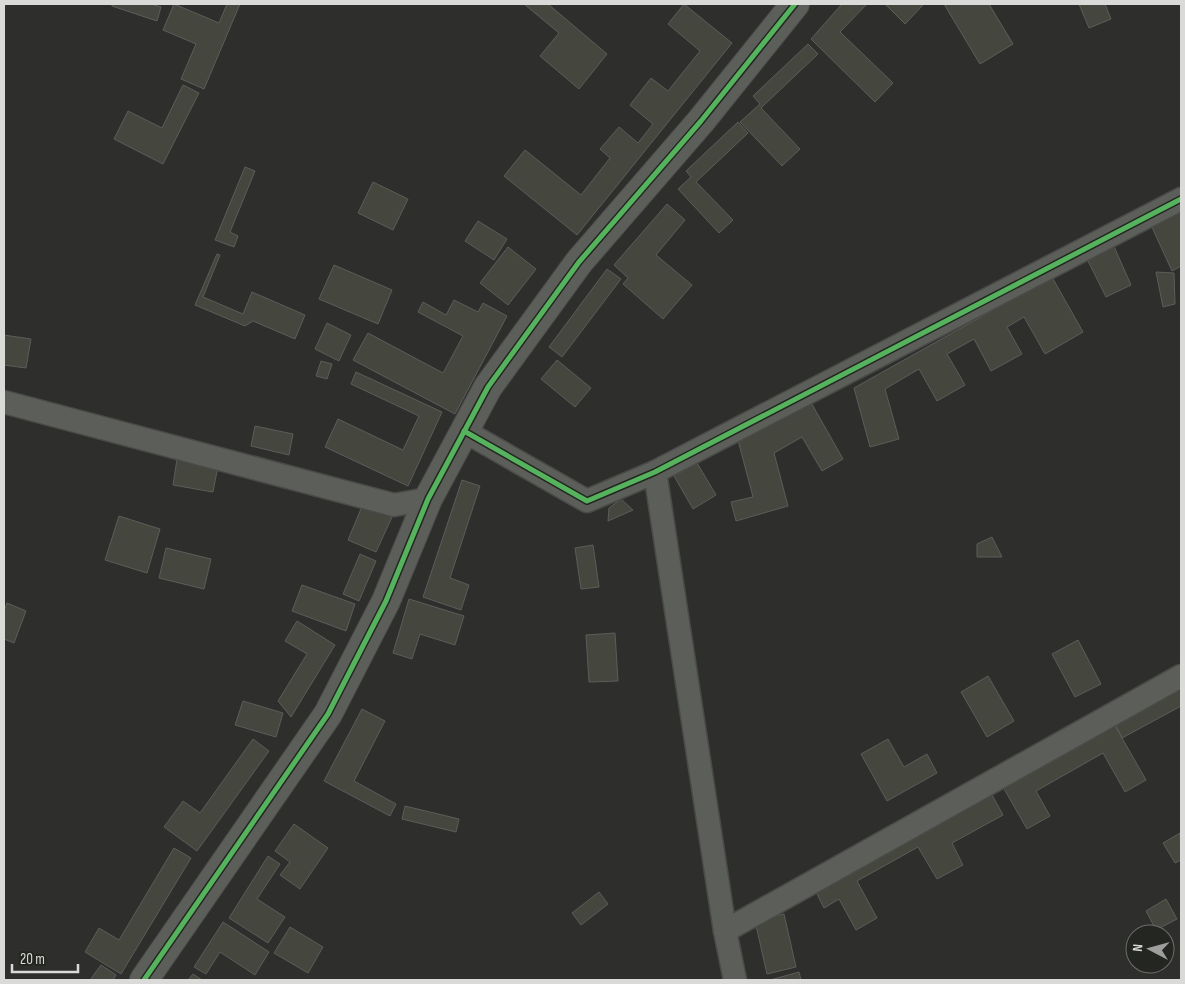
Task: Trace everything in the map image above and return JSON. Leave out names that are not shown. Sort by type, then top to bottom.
[{"type":"street","points":[[144,980],[328,714],[386,601],[428,499],[488,387],[579,262],[701,121],[795,4]]},
{"type":"street","points":[[464,431],[587,501],[654,472],[1181,199]]},
{"type":"street","points":[[4,402],[394,505],[428,499]]},
{"type":"street","points":[[654,472],[725,931],[735,980]]},
{"type":"street","points":[[725,931],[1181,676]]},
{"type":"building","points":[[112,4],[151,4],[161,7],[157,21],[112,6]]},
{"type":"building","points":[[174,4],[219,23],[227,4],[240,4],[204,89],[181,79],[196,44],[163,30]]},
{"type":"building","points":[[524,4],[548,4],[607,54],[579,89],[540,56],[559,33]]},
{"type":"building","points":[[684,4],[732,43],[577,235],[504,176],[525,150],[581,195],[610,158],[600,149],[619,127],[638,143],[653,124],[630,105],[651,78],[668,91],[700,51],[668,24]]},
{"type":"building","points":[[842,4],[867,4],[840,32],[893,83],[875,102],[811,39]]},
{"type":"building","points":[[885,4],[924,4],[905,24]]},
{"type":"building","points":[[944,4],[989,4],[1013,44],[980,64]]},
{"type":"building","points":[[1079,4],[1105,4],[1111,19],[1089,28]]},
{"type":"building","points":[[808,44],[818,54],[761,108],[800,149],[782,166],[740,122],[760,104],[753,96]]},
{"type":"building","points":[[183,85],[199,93],[163,164],[114,139],[128,111],[162,128]]},
{"type":"building","points":[[738,122],[748,133],[696,182],[733,220],[719,233],[678,189],[691,177],[686,171]]},
{"type":"building","points":[[245,167],[255,171],[230,232],[238,236],[234,247],[215,240]]},
{"type":"building","points":[[373,182],[408,199],[393,230],[358,213]]},
{"type":"building","points":[[667,204],[685,220],[656,255],[692,285],[663,319],[623,284],[628,278],[614,265]]},
{"type":"building","points":[[1181,211],[1181,266],[1172,271],[1151,225]]},
{"type":"building","points":[[478,221],[507,239],[494,260],[465,241]]},
{"type":"building","points":[[1112,242],[1131,285],[1106,297],[1086,257]]},
{"type":"building","points":[[508,247],[536,269],[508,305],[480,283]]},
{"type":"building","points":[[217,254],[220,255],[203,297],[243,314],[252,292],[305,315],[295,339],[253,321],[245,326],[195,305]]},
{"type":"building","points":[[334,265],[392,290],[378,324],[319,299]]},
{"type":"building","points":[[607,269],[621,279],[562,357],[549,347]]},
{"type":"building","points":[[1156,272],[1174,273],[1175,304],[1163,307]]},
{"type":"building","points":[[1052,277],[1083,332],[1045,354],[1024,317],[1007,327],[1022,354],[991,371],[974,339],[947,354],[965,385],[937,401],[919,369],[885,389],[899,439],[870,447],[854,388]]},
{"type":"building","points":[[454,300],[478,312],[483,303],[507,316],[455,414],[353,360],[368,333],[443,373],[463,336],[418,312],[423,302],[446,315]]},
{"type":"building","points":[[327,323],[351,335],[339,361],[315,349]]},
{"type":"building","points":[[4,335],[31,339],[26,368],[4,365]]},
{"type":"building","points":[[557,360],[591,388],[575,407],[541,379]]},
{"type":"building","points":[[321,361],[332,364],[327,379],[316,376]]},
{"type":"building","points":[[356,372],[442,412],[408,486],[325,447],[338,419],[403,450],[419,416],[351,384]]},
{"type":"building","points":[[809,399],[843,459],[822,471],[802,437],[774,453],[788,506],[736,521],[731,502],[753,497],[738,440]]},
{"type":"building","points":[[255,426],[293,434],[289,455],[251,446]]},
{"type":"building","points":[[177,459],[218,466],[213,492],[173,485]]},
{"type":"building","points":[[697,463],[716,495],[693,509],[674,476]]},
{"type":"building","points":[[462,480],[480,486],[450,578],[469,585],[461,610],[423,597]]},
{"type":"building","points":[[621,499],[633,510],[608,521],[609,508]]},
{"type":"building","points":[[363,504],[392,517],[376,552],[348,540]]},
{"type":"building","points":[[119,516],[160,529],[147,573],[105,560]]},
{"type":"building","points":[[992,537],[1002,557],[977,557],[977,544]]},
{"type":"building","points":[[593,545],[599,587],[581,589],[575,548]]},
{"type":"building","points":[[166,548],[211,559],[204,589],[159,578]]},
{"type":"building","points":[[360,554],[376,561],[359,601],[343,594]]},
{"type":"building","points":[[302,585],[355,604],[346,631],[292,611]]},
{"type":"building","points":[[409,599],[464,616],[455,645],[420,634],[412,659],[393,653]]},
{"type":"building","points":[[7,603],[26,611],[14,643],[4,639],[4,611]]},
{"type":"building","points":[[297,621],[335,645],[291,717],[278,701],[307,654],[285,641]]},
{"type":"building","points":[[615,633],[618,681],[589,682],[586,635]]},
{"type":"building","points":[[1078,640],[1101,684],[1075,697],[1052,654]]},
{"type":"building","points":[[988,676],[1014,721],[987,737],[961,692]]},
{"type":"building","points":[[1181,682],[1181,706],[1122,738],[1113,720]]},
{"type":"building","points":[[243,701],[283,713],[276,737],[235,725]]},
{"type":"building","points":[[362,709],[385,721],[354,781],[396,804],[390,816],[324,781]]},
{"type":"building","points":[[1114,724],[1146,780],[1125,792],[1103,753],[1036,791],[1050,816],[1027,829],[1003,787]]},
{"type":"building","points":[[253,739],[269,751],[197,851],[164,827],[183,801],[200,813]]},
{"type":"building","points":[[888,739],[904,767],[927,754],[937,773],[887,801],[861,754]]},
{"type":"building","points":[[991,793],[1003,815],[952,843],[963,865],[937,879],[918,847],[857,881],[877,918],[856,930],[839,899],[824,908],[815,890]]},
{"type":"building","points":[[405,806],[459,819],[456,832],[402,819]]},
{"type":"building","points":[[294,824],[328,848],[300,889],[280,875],[290,862],[275,851]]},
{"type":"building","points":[[1180,833],[1181,860],[1175,863],[1163,843]]},
{"type":"building","points":[[174,848],[191,858],[121,974],[85,952],[99,928],[119,940]]},
{"type":"building","points":[[268,856],[280,864],[257,899],[285,917],[268,943],[229,918]]},
{"type":"building","points":[[599,892],[608,904],[581,925],[572,913]]},
{"type":"building","points":[[1166,899],[1177,919],[1167,924],[1153,924],[1146,911]]},
{"type":"building","points":[[784,914],[796,967],[767,974],[755,921]]},
{"type":"building","points":[[223,922],[269,952],[255,975],[220,952],[206,974],[194,967]]},
{"type":"building","points":[[290,927],[323,947],[308,973],[274,953]]},
{"type":"building","points":[[101,965],[116,975],[113,980],[90,980]]},
{"type":"building","points":[[799,972],[801,980],[770,980]]},
{"type":"building","points":[[193,974],[202,980],[188,980]]},
{"type":"cycle path","points":[[144,980],[328,714],[386,601],[428,499],[488,387],[579,262],[701,121],[795,4]]},
{"type":"cycle path","points":[[464,431],[587,501],[655,472],[1181,199]]}]
